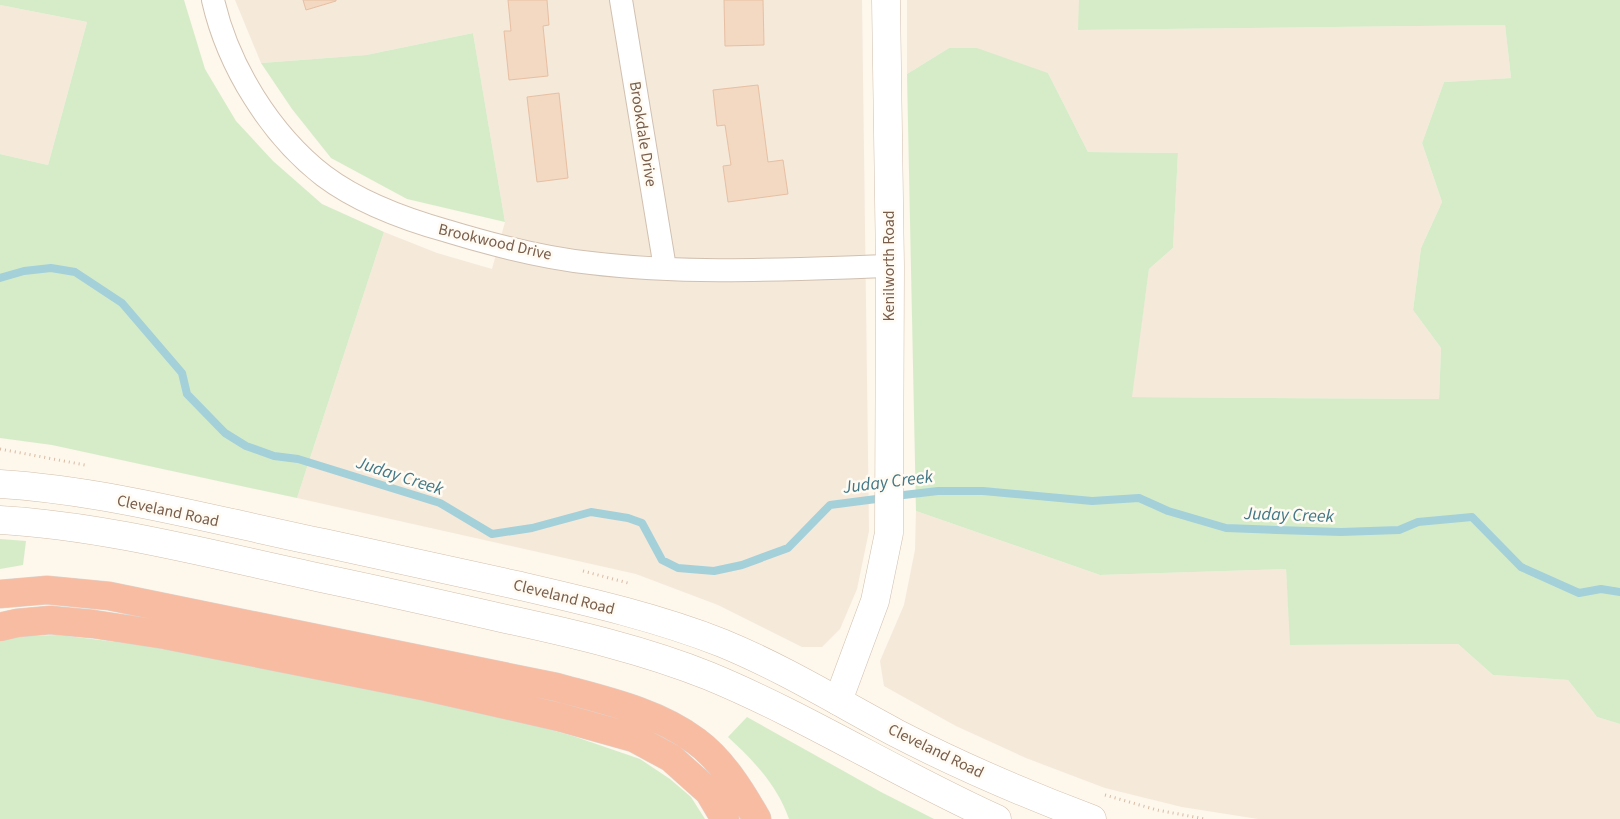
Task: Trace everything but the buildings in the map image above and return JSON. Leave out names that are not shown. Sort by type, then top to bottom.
[{"type":"highway","points":[[0,594],[47,590],[109,596],[556,686],[606,700],[661,720],[696,741],[741,791],[757,819]]},
{"type":"highway","points":[[0,627],[17,623],[50,620],[156,633],[295,659],[559,717],[634,738],[671,758],[709,792],[726,819]]},
{"type":"main road","name":"Kenilworth Road","points":[[838,700],[876,601],[889,533],[890,266],[886,0]]},
{"type":"main road","name":"Cleveland Road","points":[[0,484],[38,487],[124,501],[405,560],[645,617],[720,643],[790,674],[960,765],[1034,798],[1092,819]]},
{"type":"main road","name":"Cleveland Road","points":[[0,520],[34,522],[181,548],[464,609],[635,651],[708,676],[776,706],[946,796],[997,819]]},
{"type":"street","name":"Brookwood Drive","points":[[213,0],[235,66],[262,110],[289,141],[324,176],[360,198],[404,219],[490,244],[590,263],[665,268],[744,270],[890,266]]},
{"type":"street","name":"Brookdale Drive","points":[[621,0],[665,268]]},
{"type":"path","points":[[1095,792],[1158,810],[1204,819]]},
{"type":"shaded area","points":[[235,0],[862,0],[869,531],[857,589],[840,629],[822,647],[802,647],[718,605],[636,574],[297,498],[384,232],[437,253],[492,269],[505,222],[473,33],[366,55],[261,63]]},
{"type":"shaded area","points":[[907,0],[1079,0],[1079,30],[1505,25],[1511,78],[1444,82],[1422,143],[1442,202],[1421,248],[1413,310],[1441,348],[1439,399],[1131,397],[1149,269],[1173,248],[1178,153],[1088,152],[1048,73],[949,48],[907,74]]},
{"type":"shaded area","points":[[0,5],[87,22],[48,165],[0,154]]},
{"type":"shaded area","points":[[916,511],[1100,575],[1286,569],[1291,645],[1458,644],[1493,675],[1568,680],[1597,717],[1620,724],[1620,819],[1258,819],[1182,807],[1105,788],[1026,758],[956,726],[884,686],[880,661],[904,605],[915,550]]},
{"type":"green space","points":[[0,0],[184,0],[205,69],[236,121],[273,161],[322,204],[384,232],[297,498],[52,445],[0,438],[0,154],[48,165],[87,22],[0,5]]},
{"type":"green space","points":[[1079,0],[1620,0],[1620,724],[1597,717],[1568,680],[1493,675],[1458,644],[1290,645],[1286,569],[1100,575],[916,511],[907,74],[949,48],[977,48],[1048,73],[1088,152],[1178,153],[1173,248],[1149,269],[1132,397],[1439,399],[1441,348],[1413,310],[1421,248],[1442,202],[1422,143],[1444,82],[1511,78],[1505,25],[1078,30]]},
{"type":"green space","points":[[473,33],[505,222],[407,199],[331,158],[292,109],[261,63],[366,55]]},
{"type":"green space","points":[[0,539],[26,541],[23,565],[0,569]]},
{"type":"green space","points":[[59,635],[150,646],[505,717],[573,736],[640,759],[670,779],[691,797],[705,819],[0,819],[0,640],[19,636]]},
{"type":"green space","points":[[747,717],[881,792],[934,819],[789,819],[778,795],[764,774],[728,737]]},
{"type":"waterway","name":"Juday Creek","points":[[0,278],[24,271],[51,268],[75,272],[122,303],[182,373],[187,394],[225,433],[246,446],[274,456],[298,459],[440,503],[492,534],[532,528],[591,512],[628,518],[642,523],[662,560],[678,568],[714,571],[742,565],[788,548],[830,505],[884,498]]},
{"type":"waterway","name":"Juday Creek","points":[[895,496],[938,491],[983,491],[1092,501],[1139,498],[1168,511],[1226,528],[1277,530],[1341,532],[1399,530],[1418,522],[1472,517],[1521,567],[1579,593],[1601,589],[1620,592]]}]
